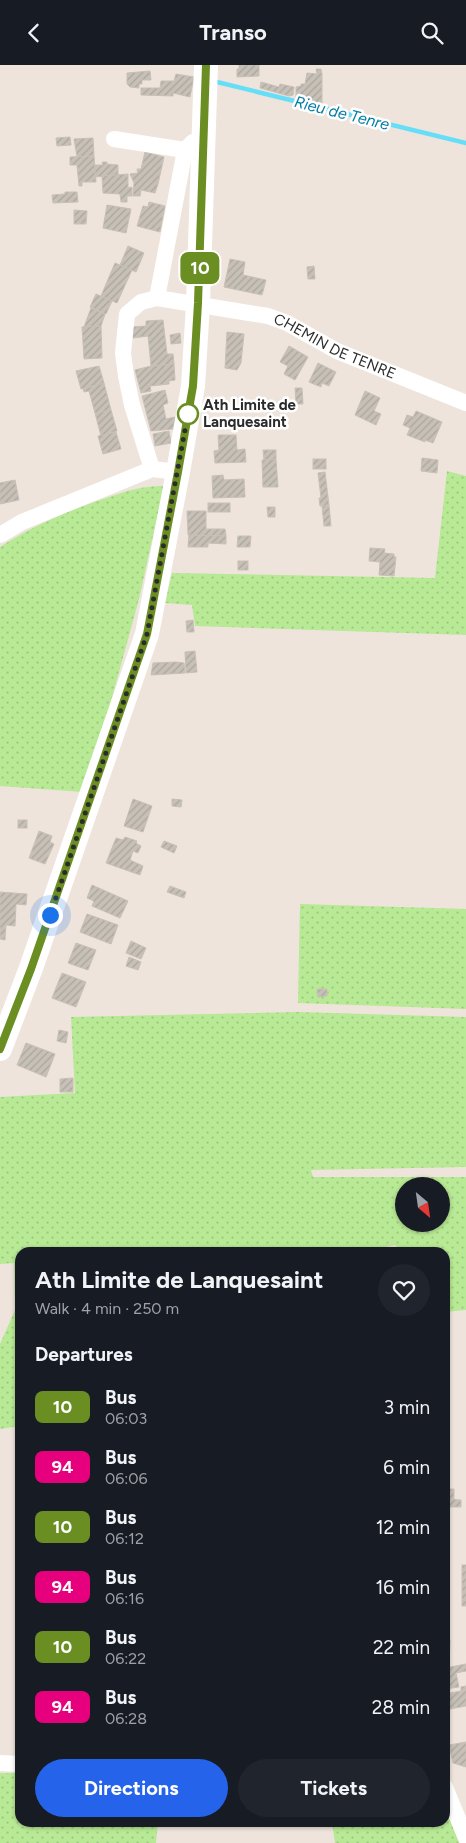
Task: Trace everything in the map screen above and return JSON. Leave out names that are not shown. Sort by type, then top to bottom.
[{"type":"main road","points":[[0,1049],[31,969],[147,634],[193,386],[198,303],[206,65]]},
{"type":"street","points":[[152,469],[132,405],[123,353],[127,314],[141,302],[157,298],[185,150],[204,130]]},
{"type":"street","points":[[114,139],[185,150]]},
{"type":"street","name":"CHEMIN DE TENRE","points":[[157,298],[198,303],[268,316],[287,323],[337,351],[466,403]]},
{"type":"street","points":[[0,535],[22,522],[152,469],[178,472]]},
{"type":"street","points":[[0,1763],[15,1764]]},
{"type":"street","points":[[450,1799],[466,1838]]},
{"type":"green space","points":[[447,471],[466,476],[466,635],[195,626],[192,605],[165,603],[172,573],[435,578]]},
{"type":"green space","points":[[164,486],[139,599],[110,705],[83,792],[0,786],[0,547],[35,527],[84,506],[129,491],[146,487]]},
{"type":"green space","points":[[300,904],[466,909],[466,1009],[298,1003]]},
{"type":"green space","points":[[298,1012],[466,1017],[466,1167],[311,1170],[313,1177],[395,1177],[395,1233],[450,1233],[450,1177],[466,1177],[466,1310],[450,1312],[450,1247],[396,1247],[396,1245],[386,1247],[15,1247],[15,1310],[14,1263],[0,1264],[0,1097],[75,1093],[71,1017]]},
{"type":"green space","points":[[15,1310],[15,1427],[0,1429],[0,1344]]},
{"type":"green space","points":[[0,1773],[15,1773],[15,1827],[158,1827],[156,1843],[0,1843]]},
{"type":"green space","points":[[450,1820],[459,1843],[335,1843],[333,1827],[450,1827]]},
{"type":"building","points":[[239,65],[259,65],[259,76],[237,77]]},
{"type":"building","points":[[316,69],[321,69],[322,74],[322,103],[313,103],[313,99],[296,98],[296,87],[305,84],[307,73],[317,74]]},
{"type":"building","points":[[150,71],[151,80],[142,80],[139,88],[130,87],[127,84],[127,73]]},
{"type":"building","points":[[176,74],[194,77],[190,97],[173,93],[173,96],[141,95],[141,88],[160,88],[161,81],[174,81]]},
{"type":"building","points":[[261,82],[279,87],[280,84],[294,87],[293,95],[289,96],[260,88]]},
{"type":"building","points":[[70,137],[71,145],[57,146],[56,138]]},
{"type":"building","points":[[93,138],[94,156],[77,157],[74,139]]},
{"type":"building","points":[[145,152],[164,157],[158,184],[155,193],[141,190],[140,196],[133,196],[134,183],[130,174],[138,173],[137,169],[141,169]]},
{"type":"building","points":[[94,156],[96,182],[82,182],[82,186],[79,186],[77,165],[70,165],[70,157]]},
{"type":"building","points":[[102,162],[118,165],[118,175],[95,177],[95,165],[103,165]]},
{"type":"building","points":[[128,174],[128,188],[132,187],[132,196],[127,196],[127,202],[121,202],[120,194],[103,193],[102,176]]},
{"type":"building","points":[[65,192],[77,192],[78,202],[53,203],[52,195],[65,194]]},
{"type":"building","points":[[149,202],[165,206],[160,232],[137,226],[143,206],[148,207]]},
{"type":"building","points":[[107,205],[131,209],[126,233],[103,228]]},
{"type":"building","points":[[74,210],[87,211],[86,224],[74,224]]},
{"type":"building","points":[[128,246],[144,253],[136,272],[120,265]]},
{"type":"building","points":[[230,259],[245,262],[243,275],[266,280],[262,295],[224,287]]},
{"type":"building","points":[[115,263],[132,270],[117,303],[101,296]]},
{"type":"building","points":[[314,266],[315,279],[308,279],[307,267]]},
{"type":"building","points":[[96,294],[112,301],[106,314],[90,307]]},
{"type":"building","points":[[91,308],[105,314],[101,326],[84,327]]},
{"type":"building","points":[[163,320],[167,354],[173,354],[174,364],[151,366],[148,336],[133,338],[132,327],[146,326],[146,321]]},
{"type":"building","points":[[101,326],[102,358],[84,359],[82,327]]},
{"type":"building","points":[[227,332],[244,334],[241,363],[237,370],[225,368]]},
{"type":"building","points":[[180,333],[181,343],[171,344],[170,335]]},
{"type":"building","points":[[289,346],[308,357],[295,380],[284,374],[288,366],[280,362]]},
{"type":"building","points":[[318,363],[336,372],[329,386],[322,383],[321,387],[309,382]]},
{"type":"building","points":[[174,364],[175,380],[169,381],[169,384],[150,386],[151,391],[141,393],[135,370],[151,366]]},
{"type":"building","points":[[99,366],[104,383],[81,389],[76,371]]},
{"type":"building","points":[[104,383],[111,410],[95,413],[89,391],[84,392],[83,389]]},
{"type":"building","points":[[295,388],[302,388],[303,404],[296,404]]},
{"type":"building","points":[[165,390],[168,403],[163,405],[166,419],[175,417],[173,429],[151,431],[142,396]]},
{"type":"building","points":[[365,391],[380,398],[374,411],[381,414],[376,425],[355,415]]},
{"type":"building","points":[[111,410],[117,431],[101,436],[95,413]]},
{"type":"building","points":[[416,411],[442,422],[433,443],[407,435],[410,428],[403,425],[407,415],[413,417]]},
{"type":"building","points":[[169,431],[171,443],[155,446],[153,434]]},
{"type":"building","points":[[116,432],[121,449],[103,454],[98,436]]},
{"type":"building","points":[[218,435],[236,435],[237,450],[245,449],[246,462],[215,463],[214,451],[219,450]]},
{"type":"building","points":[[263,450],[276,450],[276,459],[264,460]]},
{"type":"building","points":[[422,458],[438,460],[437,473],[421,471]]},
{"type":"building","points":[[276,459],[278,487],[263,487],[262,460]]},
{"type":"building","points":[[313,459],[326,459],[326,469],[313,469]]},
{"type":"building","points":[[325,472],[329,505],[320,506],[318,473]]},
{"type":"building","points":[[223,475],[224,480],[244,479],[245,497],[213,498],[212,476]]},
{"type":"building","points":[[15,480],[19,500],[0,504],[0,483]]},
{"type":"building","points":[[208,503],[230,503],[230,512],[208,512]]},
{"type":"building","points":[[329,505],[331,526],[324,526],[322,506]]},
{"type":"building","points":[[267,507],[275,507],[275,517],[268,517]]},
{"type":"building","points":[[187,511],[206,511],[206,529],[225,529],[226,536],[188,535]]},
{"type":"building","points":[[189,535],[226,536],[226,544],[208,543],[208,547],[188,547]]},
{"type":"building","points":[[238,536],[251,536],[250,547],[237,547]]},
{"type":"building","points":[[370,548],[385,549],[384,553],[394,554],[394,557],[396,557],[394,576],[379,575],[380,562],[369,561]]},
{"type":"building","points":[[238,561],[248,561],[248,570],[238,570]]},
{"type":"building","points":[[193,620],[194,632],[187,632],[186,621]]},
{"type":"building","points":[[195,651],[197,672],[186,673],[185,652]]},
{"type":"building","points":[[153,663],[184,663],[185,673],[151,675]]},
{"type":"building","points":[[133,799],[152,806],[143,832],[124,826]]},
{"type":"building","points":[[172,799],[182,800],[181,807],[172,806]]},
{"type":"building","points":[[18,820],[27,820],[27,828],[18,828]]},
{"type":"building","points":[[39,831],[52,836],[50,842],[54,844],[45,864],[29,858]]},
{"type":"building","points":[[125,837],[137,841],[136,843],[141,846],[138,853],[133,851],[130,860],[143,866],[140,875],[106,863],[116,838],[123,840]]},
{"type":"building","points":[[164,841],[177,846],[174,853],[161,847]]},
{"type":"building","points":[[92,885],[128,901],[120,918],[92,906],[94,901],[87,898]]},
{"type":"building","points":[[170,886],[186,892],[184,898],[167,892]]},
{"type":"building","points":[[0,892],[27,894],[26,905],[16,904],[15,926],[6,925],[5,940],[0,939]]},
{"type":"building","points":[[87,914],[118,925],[111,944],[80,932]]},
{"type":"building","points":[[131,941],[146,948],[141,959],[126,953]]},
{"type":"building","points":[[76,943],[96,950],[88,970],[68,963]]},
{"type":"building","points":[[129,957],[141,962],[138,970],[126,966]]},
{"type":"building","points":[[62,973],[86,982],[76,1007],[52,998]]},
{"type":"building","points":[[317,989],[327,989],[327,996],[318,997]]},
{"type":"building","points":[[59,1030],[68,1032],[66,1043],[57,1041]]},
{"type":"building","points":[[26,1043],[55,1054],[46,1077],[17,1065]]},
{"type":"building","points":[[73,1078],[73,1092],[60,1092],[60,1079]]},
{"type":"building","points":[[450,1489],[454,1489],[454,1499],[450,1499]]},
{"type":"building","points":[[450,1499],[461,1500],[461,1507],[450,1507]]},
{"type":"building","points":[[462,1565],[466,1565],[466,1606],[462,1606]]},
{"type":"building","points":[[466,1664],[466,1671],[456,1673],[459,1687],[450,1688],[450,1667]]},
{"type":"building","points":[[466,1686],[466,1706],[450,1709],[450,1693],[461,1691],[461,1687]]},
{"type":"building","points":[[466,1742],[466,1767],[453,1763],[450,1745]]},
{"type":"waterway","name":"Rieu de Tenre","points":[[217,82],[466,143]]},
{"type":"bus line","name":"10","points":[[0,1049],[31,969],[147,634],[193,386],[198,303],[206,65]]},
{"type":"place","name":"Ath Limite de Lanquesaint","points":[[188,414]]},
{"type":"route","points":[[50,915],[147,634],[188,414]]}]
